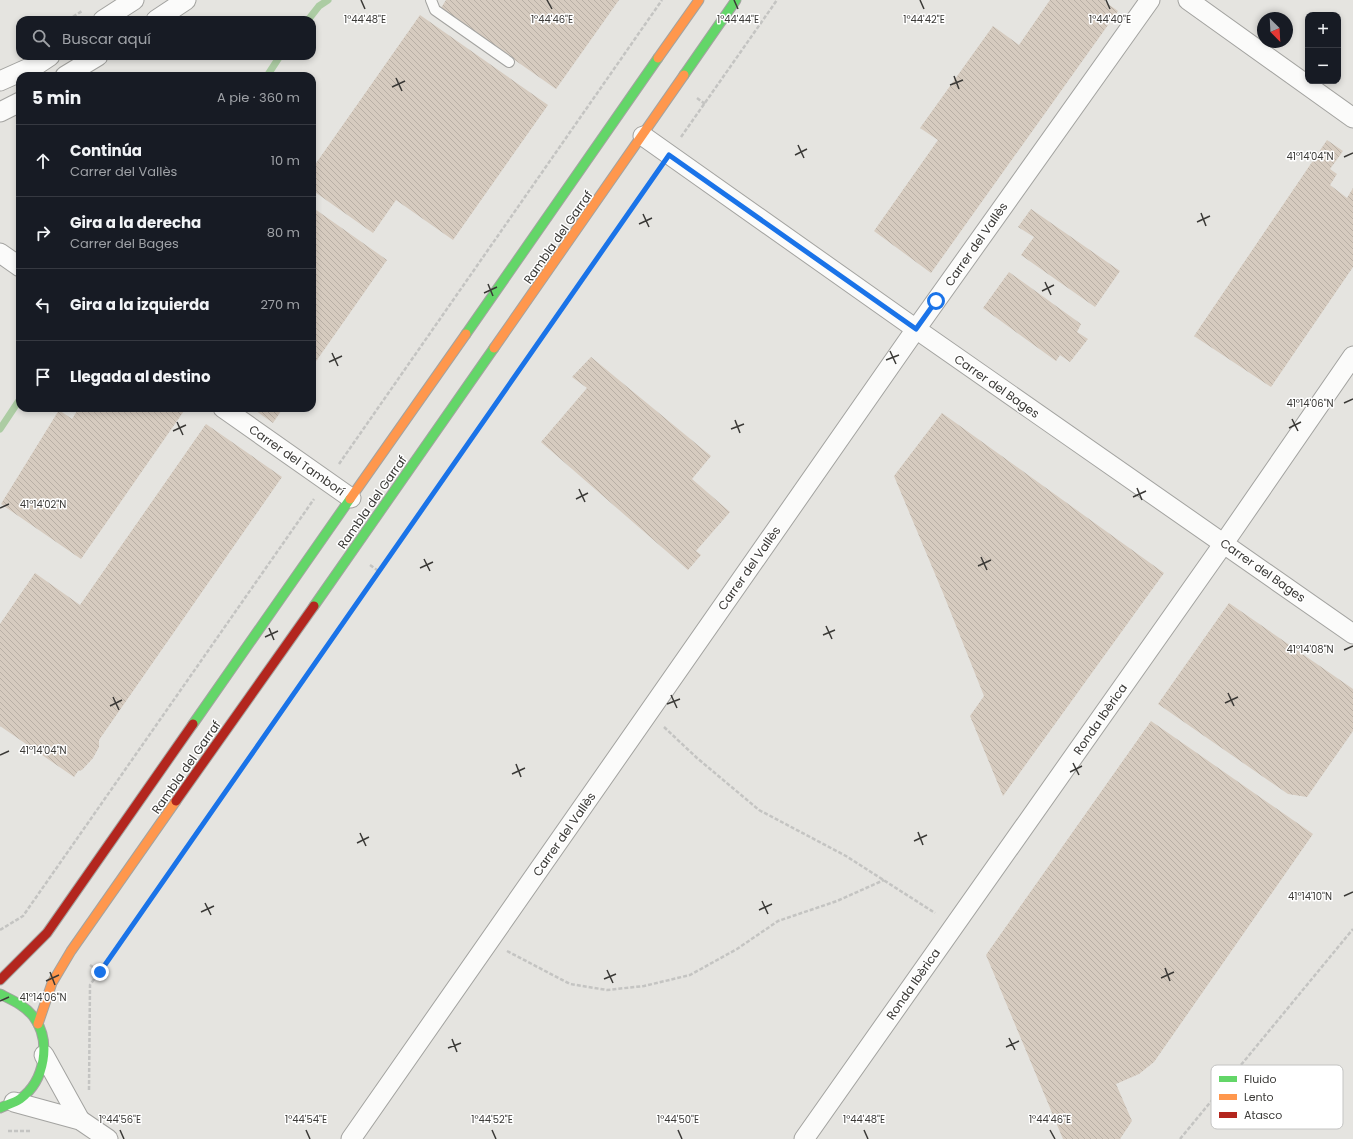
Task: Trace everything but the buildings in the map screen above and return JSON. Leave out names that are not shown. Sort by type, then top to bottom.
[{"type":"street","points":[[162,16],[186,0]]},
{"type":"street","name":"Rambla del Garraf","points":[[0,980],[47,933],[699,0]]},
{"type":"street","name":"Rambla del Garraf","points":[[38,1024],[52,983],[71,951],[643,136],[736,0]]},
{"type":"street","name":"Carrer del Vallès","points":[[351,1139],[916,329],[1150,0]]},
{"type":"street","points":[[1188,0],[1353,118]]},
{"type":"street","points":[[108,16],[125,2]]},
{"type":"street","points":[[20,72],[44,60]]},
{"type":"street","points":[[72,72],[92,60]]},
{"type":"street","points":[[0,81],[16,74]]},
{"type":"street","points":[[0,112],[16,104]]},
{"type":"street","name":"Carrer del Bages","points":[[643,136],[916,329],[1224,542],[1353,634]]},
{"type":"street","points":[[0,253],[16,264]]},
{"type":"street","name":"Ronda Ibèrica","points":[[804,1139],[1353,356]]},
{"type":"street","name":"Carrer del Tamborí","points":[[229,412],[351,498]]},
{"type":"street","points":[[0,994],[12,998],[24,1006],[38,1024],[43,1039],[44,1056],[41,1070],[35,1083],[26,1094],[7,1105]]},
{"type":"street","points":[[44,1056],[80,1120]]},
{"type":"street","points":[[7,1105],[80,1120],[108,1139]]},
{"type":"lane","points":[[431,0],[435,10],[509,62]]},
{"type":"path","points":[[80,1120],[89,1100],[90,985],[777,0]]},
{"type":"path","points":[[649,711],[696,758],[759,810],[846,856],[954,926]]},
{"type":"path","points":[[489,941],[570,984],[607,990],[644,986],[690,975],[737,949],[778,921],[837,901],[884,880]]},
{"type":"path","points":[[1241,1065],[1353,929]]},
{"type":"path","points":[[1180,1139],[1211,1101]]},
{"type":"path","points":[[0,1132],[37,1131]]},
{"type":"waterway","points":[[311,16],[319,6],[328,0]]},
{"type":"waterway","points":[[270,72],[277,60]]},
{"type":"waterway","points":[[0,429],[16,405]]},
{"type":"traffic: fast","points":[[684,75],[736,0]]},
{"type":"traffic: fast","points":[[466,334],[658,58]]},
{"type":"traffic: fast","points":[[314,606],[494,348]]},
{"type":"traffic: fast","points":[[193,724],[350,499]]},
{"type":"traffic: fast","points":[[0,994],[22,1006],[33,1016],[39,1026],[44,1049],[40,1071],[29,1091],[20,1099],[0,1108]]},
{"type":"traffic: slow","points":[[658,58],[699,0]]},
{"type":"traffic: slow","points":[[494,348],[684,75]]},
{"type":"traffic: slow","points":[[350,499],[466,334]]},
{"type":"traffic: slow","points":[[38,1024],[52,983],[71,951],[176,801]]},
{"type":"traffic: jam","points":[[176,801],[314,606]]},
{"type":"traffic: jam","points":[[0,980],[47,933],[193,724]]},
{"type":"route","points":[[100,972],[669,155],[916,329],[936,301]]}]
